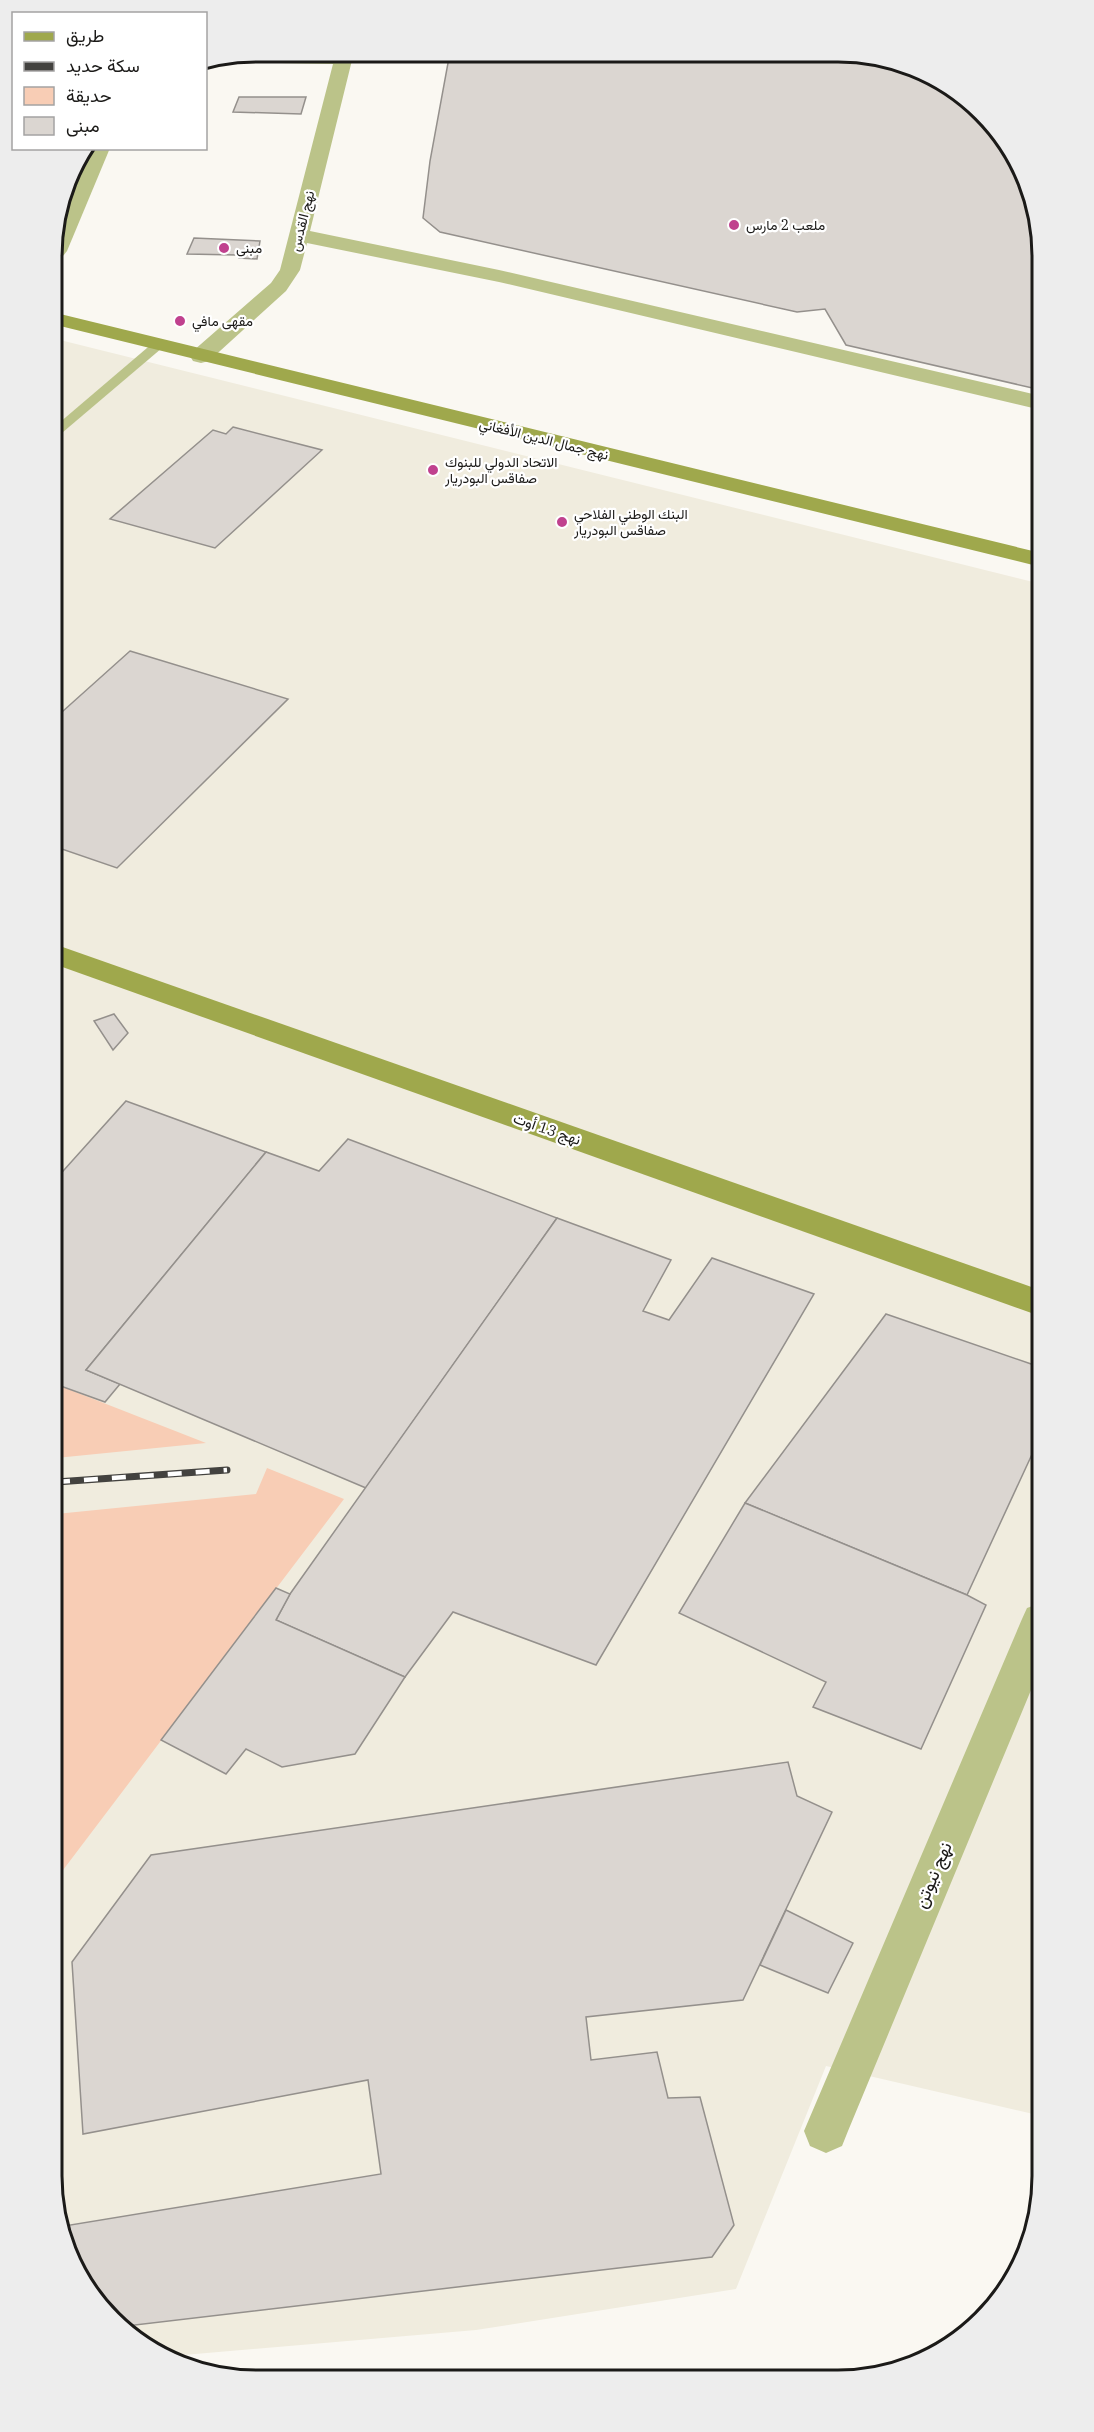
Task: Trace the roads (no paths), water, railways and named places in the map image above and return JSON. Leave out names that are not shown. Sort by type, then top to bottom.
[{"type":"main road","name":"نهج جمال الدين الأفغاني","points":[[62,321],[1032,558]]},
{"type":"main road","name":"نهج 13 أوت","points":[[62,957],[1032,1300]]},
{"type":"street","name":"نهج القدس","points":[[201,356],[279,287],[290,270],[342,62]]},
{"type":"street","points":[[65,221],[71,198],[100,150]]},
{"type":"street","points":[[297,235],[498,276],[1032,401]]},
{"type":"street","name":"نهج نيوتن","points":[[826,2131],[1032,1640]]},
{"type":"lane","points":[[62,427],[158,345]]},
{"type":"railway","points":[[62,1482],[227,1470]]},
{"type":"place","name":"ملعب 2 مارس","points":[[734,225]]},
{"type":"place","name":"مبنى","points":[[224,248]]},
{"type":"place","name":"مقهى مافي","points":[[180,321]]},
{"type":"place","name":"الاتحاد الدولي للبنوك صفاقس البودريار","points":[[433,470]]},
{"type":"place","name":"البنك الوطني الفلاحي صفاقس البودريار","points":[[562,522]]}]
